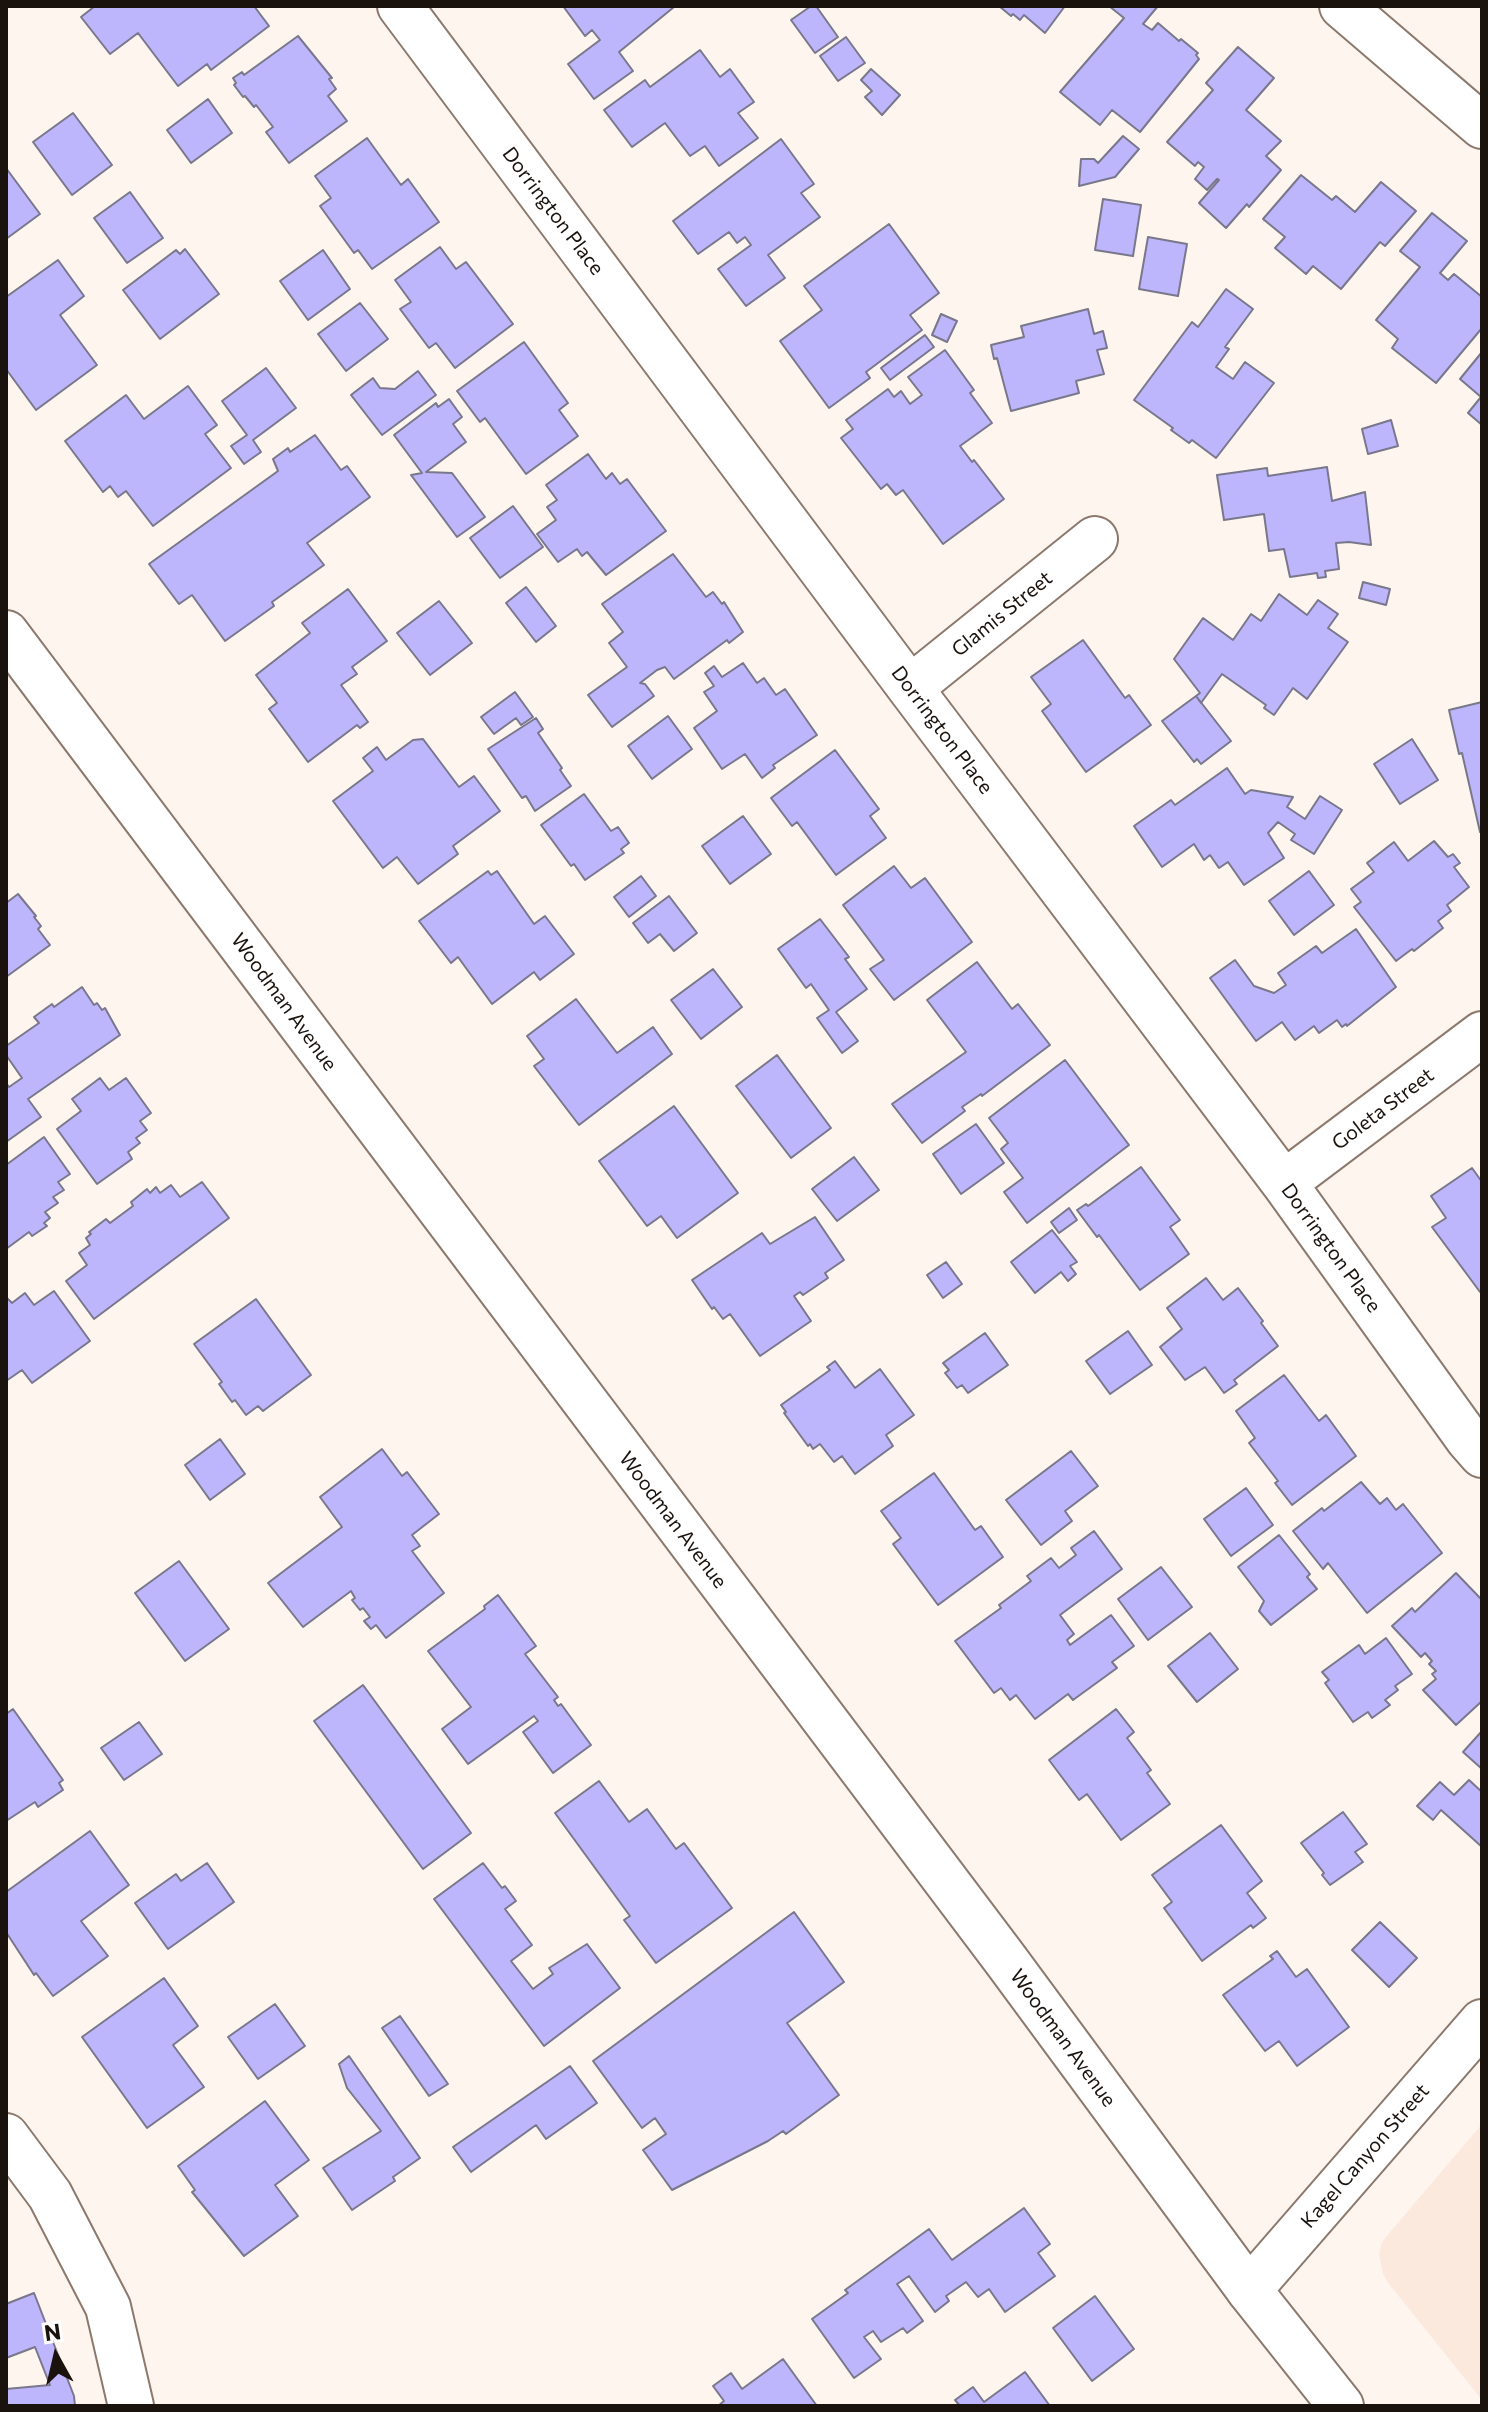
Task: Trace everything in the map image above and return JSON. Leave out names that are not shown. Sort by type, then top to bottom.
[{"type":"street","name":"Dorrington Place","points":[[400,6],[1284,1183],[1482,1455]]},
{"type":"street","points":[[1342,6],[1482,126]]},
{"type":"street","name":"Glamis Street","points":[[910,688],[1095,539]]},
{"type":"street","name":"Woodman Avenue","points":[[6,633],[996,1946],[1249,2290],[1341,2406]]},
{"type":"street","name":"Goleta Street","points":[[1284,1183],[1482,1034]]},
{"type":"street","name":"Kagel Canyon Street","points":[[1249,2290],[1482,2022]]},
{"type":"street","points":[[6,2136],[50,2195],[108,2307],[131,2406]]},
{"type":"shaded area","points":[[1482,2124],[1482,2400],[1389,2284],[1383,2274],[1379,2254],[1382,2242]]},
{"type":"building","points":[[95,6],[254,6],[269,26],[211,70],[207,64],[178,86],[138,33],[110,54],[81,17]]},
{"type":"building","points":[[563,6],[674,7],[619,52],[633,71],[594,99],[568,64],[600,40],[592,30],[585,36]]},
{"type":"building","points":[[811,6],[816,6],[838,37],[815,53],[791,20]]},
{"type":"building","points":[[999,6],[1065,6],[1045,33],[1024,15],[1020,20]]},
{"type":"building","points":[[1109,6],[1158,6],[1143,24],[1152,30],[1158,23],[1198,53],[1199,59],[1140,132],[1112,110],[1100,125],[1060,92],[1124,18]]},
{"type":"building","points":[[298,36],[332,78],[329,79],[336,89],[328,96],[347,121],[289,163],[266,132],[273,127],[256,105],[254,107],[243,97],[233,78],[242,72],[244,75]]},
{"type":"building","points":[[846,37],[865,63],[838,81],[820,56]]},
{"type":"building","points":[[1238,47],[1274,78],[1246,110],[1281,141],[1266,156],[1281,170],[1226,228],[1199,203],[1219,180],[1207,190],[1195,179],[1204,167],[1198,162],[1195,166],[1167,142],[1213,90],[1206,83]]},
{"type":"building","points":[[700,50],[720,77],[730,69],[754,102],[738,113],[758,138],[719,166],[705,146],[690,156],[665,123],[632,147],[604,110],[645,80],[650,87]]},
{"type":"building","points":[[871,69],[900,95],[882,115],[865,97],[872,91],[861,80]]},
{"type":"building","points":[[208,99],[232,133],[191,163],[167,130]]},
{"type":"building","points":[[73,113],[112,165],[72,195],[33,142]]},
{"type":"building","points":[[1123,136],[1139,149],[1115,177],[1079,186],[1081,159],[1094,159],[1098,163]]},
{"type":"building","points":[[367,138],[401,185],[408,179],[439,222],[372,269],[358,250],[354,253],[320,206],[331,198],[315,176]]},
{"type":"building","points":[[781,139],[814,184],[801,193],[820,217],[768,255],[785,278],[746,306],[718,269],[751,245],[745,237],[737,243],[729,232],[698,254],[673,221]]},
{"type":"building","points":[[6,168],[40,214],[6,239]]},
{"type":"building","points":[[1301,175],[1332,200],[1336,196],[1355,212],[1381,182],[1416,211],[1385,246],[1380,242],[1341,289],[1313,266],[1306,274],[1275,248],[1285,237],[1263,219]]},
{"type":"building","points":[[130,192],[163,238],[127,263],[94,218]]},
{"type":"building","points":[[1103,199],[1141,205],[1133,256],[1095,250]]},
{"type":"building","points":[[1432,213],[1467,241],[1440,273],[1448,280],[1454,274],[1482,297],[1482,328],[1436,383],[1392,348],[1398,339],[1376,320],[1420,267],[1400,251]]},
{"type":"building","points":[[889,224],[939,293],[910,315],[922,330],[866,372],[870,378],[829,408],[780,341],[822,310],[804,286]]},
{"type":"building","points":[[1148,237],[1187,244],[1178,296],[1139,289]]},
{"type":"building","points":[[440,247],[456,269],[466,262],[513,324],[455,368],[436,343],[429,348],[400,309],[411,302],[395,280]]},
{"type":"building","points":[[185,249],[219,294],[160,339],[123,290],[176,250],[180,254]]},
{"type":"building","points":[[323,250],[350,289],[308,320],[280,281]]},
{"type":"building","points":[[58,260],[84,296],[60,315],[97,365],[36,410],[6,369],[6,297]]},
{"type":"building","points":[[1226,289],[1253,309],[1225,347],[1229,349],[1216,367],[1233,379],[1245,362],[1274,383],[1216,458],[1192,440],[1189,443],[1134,400],[1192,322],[1198,327]]},
{"type":"building","points":[[360,303],[388,339],[346,371],[318,334]]},
{"type":"building","points":[[1088,309],[1094,334],[1103,331],[1107,348],[1097,350],[1104,374],[1076,381],[1079,393],[1011,411],[991,345],[1024,337],[1021,326]]},
{"type":"building","points":[[941,314],[957,321],[947,342],[932,335]]},
{"type":"building","points":[[925,335],[934,347],[890,380],[881,368]]},
{"type":"building","points":[[524,342],[568,403],[559,410],[578,436],[526,474],[485,418],[480,422],[457,391]]},
{"type":"building","points":[[945,350],[974,390],[970,393],[992,423],[960,446],[1004,499],[943,544],[903,490],[896,495],[887,484],[881,489],[841,438],[853,429],[846,420],[888,389],[894,397],[901,391],[910,404],[922,395],[908,377]]},
{"type":"building","points":[[1482,352],[1482,425],[1468,413],[1481,397],[1460,379]]},
{"type":"building","points":[[266,368],[296,408],[253,440],[261,452],[244,464],[231,446],[247,435],[222,401]]},
{"type":"building","points":[[418,371],[436,395],[382,435],[351,395],[373,378],[380,388],[395,389]]},
{"type":"building","points":[[188,386],[217,425],[205,434],[231,468],[153,526],[126,491],[118,497],[110,486],[103,492],[65,441],[126,395],[144,419]]},
{"type":"building","points":[[449,399],[462,417],[453,424],[466,442],[426,472],[452,473],[485,517],[457,537],[411,475],[422,473],[394,435],[436,403],[438,407]]},
{"type":"building","points":[[1391,420],[1398,446],[1368,454],[1362,429]]},
{"type":"building","points":[[315,435],[341,470],[347,466],[370,497],[307,543],[324,565],[225,641],[192,595],[179,604],[149,564],[278,471],[273,459]]},
{"type":"building","points":[[588,454],[606,479],[612,473],[620,484],[627,479],[666,531],[606,575],[587,552],[582,556],[577,549],[558,562],[537,534],[556,520],[547,507],[557,500],[546,485]]},
{"type":"building","points":[[1327,467],[1332,501],[1365,492],[1371,545],[1336,543],[1339,569],[1325,571],[1326,577],[1318,578],[1317,573],[1290,577],[1284,549],[1269,551],[1264,514],[1224,520],[1217,475],[1267,468],[1268,476]]},
{"type":"building","points":[[513,506],[543,547],[500,578],[470,538]]},
{"type":"building","points":[[673,554],[706,597],[713,592],[722,604],[724,602],[743,632],[674,679],[665,667],[657,670],[640,683],[645,684],[654,696],[612,727],[588,695],[627,667],[609,643],[623,632],[602,604]]},
{"type":"building","points":[[1363,582],[1390,589],[1386,605],[1359,598]]},
{"type":"building","points":[[526,587],[556,626],[536,642],[506,603]]},
{"type":"building","points":[[348,589],[387,641],[352,667],[357,674],[341,685],[368,722],[360,728],[357,725],[308,762],[269,709],[277,703],[256,675],[310,633],[302,623]]},
{"type":"building","points":[[1279,594],[1307,615],[1318,600],[1338,614],[1328,628],[1348,642],[1307,699],[1293,688],[1274,715],[1264,708],[1266,705],[1222,674],[1201,703],[1196,696],[1200,693],[1174,659],[1203,618],[1233,640],[1251,614],[1261,621]]},
{"type":"building","points":[[439,601],[472,643],[430,675],[397,633]]},
{"type":"building","points":[[1083,640],[1125,698],[1129,695],[1151,725],[1086,772],[1042,711],[1051,704],[1031,677]]},
{"type":"building","points":[[743,663],[757,683],[764,678],[776,695],[785,689],[817,735],[773,765],[775,768],[762,778],[745,754],[722,769],[694,728],[717,711],[704,692],[714,686],[705,673],[714,666],[722,677]]},
{"type":"building","points":[[515,692],[533,717],[521,725],[516,718],[494,734],[481,717]]},
{"type":"building","points":[[1196,696],[1231,741],[1201,764],[1197,759],[1194,762],[1162,721]]},
{"type":"building","points":[[1482,702],[1482,831],[1480,832],[1449,710]]},
{"type":"building","points":[[668,716],[692,749],[652,779],[628,746]]},
{"type":"building","points":[[536,718],[543,729],[538,733],[571,786],[535,811],[526,796],[522,798],[488,749]]},
{"type":"building","points":[[423,739],[459,787],[474,776],[500,811],[453,846],[458,854],[418,884],[397,857],[383,868],[333,801],[373,771],[363,758],[377,747],[386,760],[413,740]]},
{"type":"building","points":[[1412,739],[1438,780],[1400,804],[1374,764]]},
{"type":"building","points":[[835,750],[879,809],[870,816],[886,838],[836,875],[797,822],[792,826],[771,798]]},
{"type":"building","points":[[1227,768],[1245,794],[1251,790],[1293,797],[1287,807],[1305,819],[1320,796],[1342,810],[1314,854],[1291,840],[1295,834],[1278,822],[1268,833],[1284,858],[1244,885],[1228,862],[1219,868],[1210,855],[1204,860],[1194,844],[1162,867],[1134,826],[1171,800],[1175,805]]},
{"type":"building","points":[[584,794],[611,831],[618,827],[629,843],[621,849],[624,853],[585,880],[541,825]]},
{"type":"building","points":[[743,816],[771,854],[730,884],[702,846]]},
{"type":"building","points":[[1434,841],[1448,857],[1453,854],[1460,863],[1454,867],[1469,887],[1447,905],[1451,911],[1438,921],[1443,928],[1396,961],[1354,907],[1361,902],[1351,889],[1374,872],[1367,863],[1394,842],[1408,861]]},
{"type":"building","points":[[894,866],[911,888],[925,878],[972,942],[894,1000],[870,969],[884,960],[843,905]]},
{"type":"building","points":[[488,871],[491,875],[497,871],[534,924],[545,916],[574,954],[540,980],[534,972],[492,1004],[458,957],[451,963],[419,921]]},
{"type":"building","points":[[1309,871],[1334,905],[1294,935],[1269,901]]},
{"type":"building","points":[[641,876],[656,896],[629,917],[614,897]]},
{"type":"building","points":[[18,894],[36,916],[41,926],[38,929],[50,945],[6,977],[6,903]]},
{"type":"building","points":[[669,896],[697,933],[674,951],[660,934],[648,943],[633,923]]},
{"type":"building","points":[[820,919],[849,957],[845,959],[867,989],[836,1012],[858,1041],[842,1053],[817,1018],[829,1010],[811,984],[806,988],[778,949]]},
{"type":"building","points":[[1356,929],[1396,987],[1347,1026],[1342,1027],[1337,1020],[1319,1033],[1314,1026],[1295,1040],[1282,1022],[1256,1041],[1210,978],[1235,960],[1254,986],[1274,993],[1286,985],[1278,973],[1316,946],[1322,953]]},
{"type":"building","points":[[977,962],[1012,1009],[1018,1004],[1050,1045],[982,1096],[962,1107],[965,1111],[922,1143],[892,1104],[966,1052],[927,1000]]},
{"type":"building","points":[[713,969],[742,1007],[701,1039],[671,1000]]},
{"type":"building","points":[[82,987],[94,1005],[97,1003],[102,1010],[105,1008],[120,1035],[28,1099],[41,1117],[6,1142],[6,1083],[9,1087],[22,1078],[6,1055],[6,1046],[39,1023],[34,1017]]},
{"type":"building","points":[[576,999],[617,1053],[653,1027],[672,1054],[579,1125],[534,1066],[544,1059],[527,1036]]},
{"type":"building","points":[[777,1055],[831,1128],[791,1158],[736,1086]]},
{"type":"building","points":[[1065,1060],[1129,1145],[1027,1223],[1004,1192],[1023,1178],[1001,1149],[1008,1143],[989,1118]]},
{"type":"building","points":[[100,1078],[109,1090],[126,1078],[151,1113],[140,1121],[147,1130],[136,1138],[140,1143],[128,1152],[132,1159],[97,1184],[57,1129],[81,1111],[72,1099]]},
{"type":"building","points":[[674,1106],[738,1193],[677,1238],[661,1216],[647,1226],[599,1161]]},
{"type":"building","points":[[976,1124],[1004,1163],[961,1194],[933,1154]]},
{"type":"building","points":[[44,1137],[70,1174],[58,1182],[64,1190],[53,1197],[58,1203],[45,1212],[50,1218],[44,1223],[47,1226],[32,1236],[29,1232],[6,1249],[6,1165]]},
{"type":"building","points":[[854,1157],[879,1190],[837,1221],[812,1189]]},
{"type":"building","points":[[1141,1167],[1180,1220],[1170,1227],[1189,1254],[1140,1290],[1077,1210],[1086,1204],[1088,1206]]},
{"type":"building","points":[[1472,1168],[1482,1182],[1480,1292],[1432,1227],[1446,1218],[1431,1196]]},
{"type":"building","points":[[202,1182],[229,1218],[94,1319],[66,1281],[87,1265],[79,1253],[90,1245],[86,1238],[91,1234],[89,1232],[106,1219],[110,1223],[133,1206],[131,1202],[147,1189],[150,1193],[156,1187],[160,1193],[171,1185],[180,1197]]},
{"type":"building","points":[[1069,1208],[1077,1220],[1059,1233],[1051,1222]]},
{"type":"building","points":[[815,1217],[844,1260],[825,1273],[828,1278],[803,1295],[800,1292],[794,1296],[811,1321],[760,1356],[730,1314],[723,1319],[692,1280],[762,1233],[770,1244]]},
{"type":"building","points":[[1052,1230],[1077,1262],[1070,1266],[1076,1274],[1068,1281],[1061,1272],[1035,1293],[1011,1262]]},
{"type":"building","points":[[946,1262],[962,1284],[943,1298],[927,1275]]},
{"type":"building","points":[[1206,1278],[1223,1300],[1238,1288],[1278,1346],[1234,1380],[1237,1384],[1224,1393],[1205,1367],[1185,1380],[1160,1347],[1182,1329],[1167,1308]]},
{"type":"building","points":[[54,1291],[90,1341],[32,1383],[22,1370],[6,1381],[6,1297],[12,1303],[25,1293],[34,1305]]},
{"type":"building","points":[[256,1299],[311,1375],[263,1411],[258,1406],[246,1415],[235,1400],[232,1402],[219,1384],[222,1382],[194,1344]]},
{"type":"building","points":[[1128,1331],[1152,1365],[1110,1394],[1086,1361]]},
{"type":"building","points":[[985,1333],[1008,1365],[968,1393],[962,1385],[957,1388],[945,1373],[949,1370],[943,1363]]},
{"type":"building","points":[[835,1361],[855,1388],[880,1369],[914,1415],[886,1435],[893,1446],[855,1474],[842,1456],[834,1462],[820,1444],[813,1449],[810,1444],[808,1446],[781,1405],[830,1370],[827,1367]]},
{"type":"building","points":[[1284,1375],[1319,1421],[1326,1415],[1356,1456],[1292,1505],[1249,1443],[1255,1438],[1236,1411]]},
{"type":"building","points":[[220,1439],[245,1474],[210,1500],[185,1465]]},
{"type":"building","points":[[382,1449],[402,1476],[407,1472],[439,1514],[412,1535],[420,1546],[412,1551],[444,1593],[386,1638],[376,1625],[371,1629],[364,1621],[370,1617],[352,1600],[355,1598],[351,1591],[303,1627],[268,1583],[342,1527],[320,1497]]},
{"type":"building","points":[[1071,1451],[1098,1486],[1065,1511],[1072,1521],[1041,1545],[1006,1500]]},
{"type":"building","points":[[934,1473],[975,1530],[981,1526],[1003,1557],[938,1605],[893,1544],[901,1538],[881,1511]]},
{"type":"building","points":[[1361,1482],[1380,1504],[1387,1498],[1396,1510],[1403,1504],[1442,1553],[1367,1613],[1328,1563],[1323,1569],[1293,1531]]},
{"type":"building","points":[[1246,1488],[1273,1525],[1231,1556],[1204,1519]]},
{"type":"building","points":[[1094,1531],[1122,1569],[1060,1615],[1074,1634],[1067,1640],[1070,1645],[1111,1615],[1134,1646],[1112,1662],[1117,1668],[1073,1700],[1068,1694],[1035,1719],[1016,1695],[1010,1700],[1001,1688],[994,1693],[955,1641],[1001,1608],[999,1605],[1031,1581],[1027,1576],[1051,1558],[1059,1568],[1076,1555],[1071,1548]]},
{"type":"building","points":[[1279,1535],[1310,1574],[1307,1577],[1317,1589],[1271,1625],[1259,1611],[1264,1601],[1238,1567]]},
{"type":"building","points":[[179,1561],[229,1629],[185,1661],[135,1593]]},
{"type":"building","points":[[1161,1567],[1192,1607],[1148,1640],[1118,1599]]},
{"type":"building","points":[[1456,1573],[1482,1600],[1482,1701],[1456,1725],[1423,1690],[1436,1679],[1432,1674],[1436,1671],[1429,1664],[1432,1661],[1425,1653],[1421,1657],[1392,1626],[1412,1608],[1415,1612]]},
{"type":"building","points":[[498,1595],[536,1646],[525,1654],[558,1697],[554,1700],[558,1706],[561,1704],[591,1745],[553,1773],[523,1732],[538,1721],[534,1716],[468,1764],[442,1729],[471,1707],[428,1651],[485,1609],[484,1606]]},
{"type":"building","points":[[1210,1633],[1238,1669],[1197,1702],[1168,1666]]},
{"type":"building","points":[[1386,1638],[1412,1674],[1395,1686],[1398,1690],[1385,1700],[1390,1705],[1372,1718],[1368,1712],[1353,1722],[1325,1683],[1329,1680],[1322,1672],[1359,1645],[1365,1654]]},
{"type":"building","points":[[363,1685],[471,1833],[423,1869],[314,1721]]},
{"type":"building","points":[[13,1709],[63,1780],[59,1783],[63,1790],[38,1807],[35,1802],[6,1821],[6,1714]]},
{"type":"building","points":[[1116,1709],[1134,1732],[1127,1738],[1151,1770],[1147,1773],[1170,1804],[1121,1840],[1087,1794],[1079,1800],[1049,1760]]},
{"type":"building","points":[[139,1722],[162,1754],[124,1780],[101,1748]]},
{"type":"building","points":[[1482,1731],[1482,1769],[1463,1752]]},
{"type":"building","points":[[1469,1780],[1482,1792],[1482,1847],[1441,1810],[1433,1820],[1417,1806],[1440,1782],[1454,1795]]},
{"type":"building","points":[[599,1781],[629,1822],[647,1809],[676,1849],[684,1843],[732,1908],[656,1963],[624,1920],[630,1916],[555,1813]]},
{"type":"building","points":[[1343,1812],[1367,1844],[1355,1852],[1363,1862],[1330,1885],[1301,1843]]},
{"type":"building","points":[[1221,1825],[1262,1881],[1247,1893],[1266,1918],[1253,1928],[1251,1925],[1202,1961],[1164,1908],[1172,1902],[1152,1875]]},
{"type":"building","points":[[90,1831],[129,1885],[81,1921],[108,1956],[53,1996],[36,1973],[34,1975],[6,1932],[6,1892]]},
{"type":"building","points":[[207,1863],[234,1902],[168,1949],[135,1903],[176,1874],[181,1881]]},
{"type":"building","points":[[483,1863],[516,1901],[505,1909],[532,1945],[511,1961],[533,1989],[553,1974],[549,1968],[587,1944],[620,1988],[544,2046],[434,1899]]},
{"type":"building","points":[[794,1912],[844,1982],[787,2023],[839,2095],[786,2134],[783,2131],[672,2190],[643,2150],[666,2134],[655,2118],[642,2128],[593,2061]]},
{"type":"building","points":[[1380,1922],[1417,1958],[1389,1987],[1352,1950]]},
{"type":"building","points":[[1277,1951],[1296,1977],[1307,1969],[1349,2027],[1297,2066],[1279,2041],[1265,2051],[1223,1995],[1273,1959],[1270,1956]]},
{"type":"building","points":[[164,1978],[198,2026],[173,2045],[204,2087],[147,2128],[82,2037]]},
{"type":"building","points":[[275,2004],[305,2046],[258,2079],[228,2037]]},
{"type":"building","points":[[400,2016],[448,2084],[429,2096],[382,2028]]},
{"type":"building","points":[[349,2056],[420,2158],[393,2177],[395,2181],[352,2210],[323,2168],[381,2131],[347,2088],[339,2064]]},
{"type":"building","points":[[570,2066],[597,2103],[546,2139],[536,2125],[471,2172],[453,2147]]},
{"type":"building","points":[[265,2101],[309,2160],[275,2185],[298,2216],[244,2256],[192,2192],[195,2190],[178,2166]]},
{"type":"building","points":[[1024,2208],[1050,2244],[1038,2253],[1055,2276],[1005,2312],[989,2289],[978,2297],[966,2282],[946,2296],[949,2301],[935,2312],[909,2276],[897,2284],[923,2321],[907,2333],[903,2328],[881,2342],[873,2331],[864,2337],[881,2359],[854,2378],[812,2319],[848,2293],[845,2290],[929,2229],[952,2260]]},
{"type":"building","points":[[34,2293],[74,2396],[75,2406],[6,2406],[6,2389],[50,2385],[35,2347],[6,2358],[6,2304]]},
{"type":"building","points":[[1095,2296],[1134,2349],[1092,2381],[1053,2328]]},
{"type":"building","points":[[783,2359],[817,2406],[718,2406],[724,2401],[713,2386],[731,2373],[742,2389]]},
{"type":"building","points":[[1025,2372],[1050,2406],[960,2406],[955,2400],[973,2387],[984,2402]]}]
